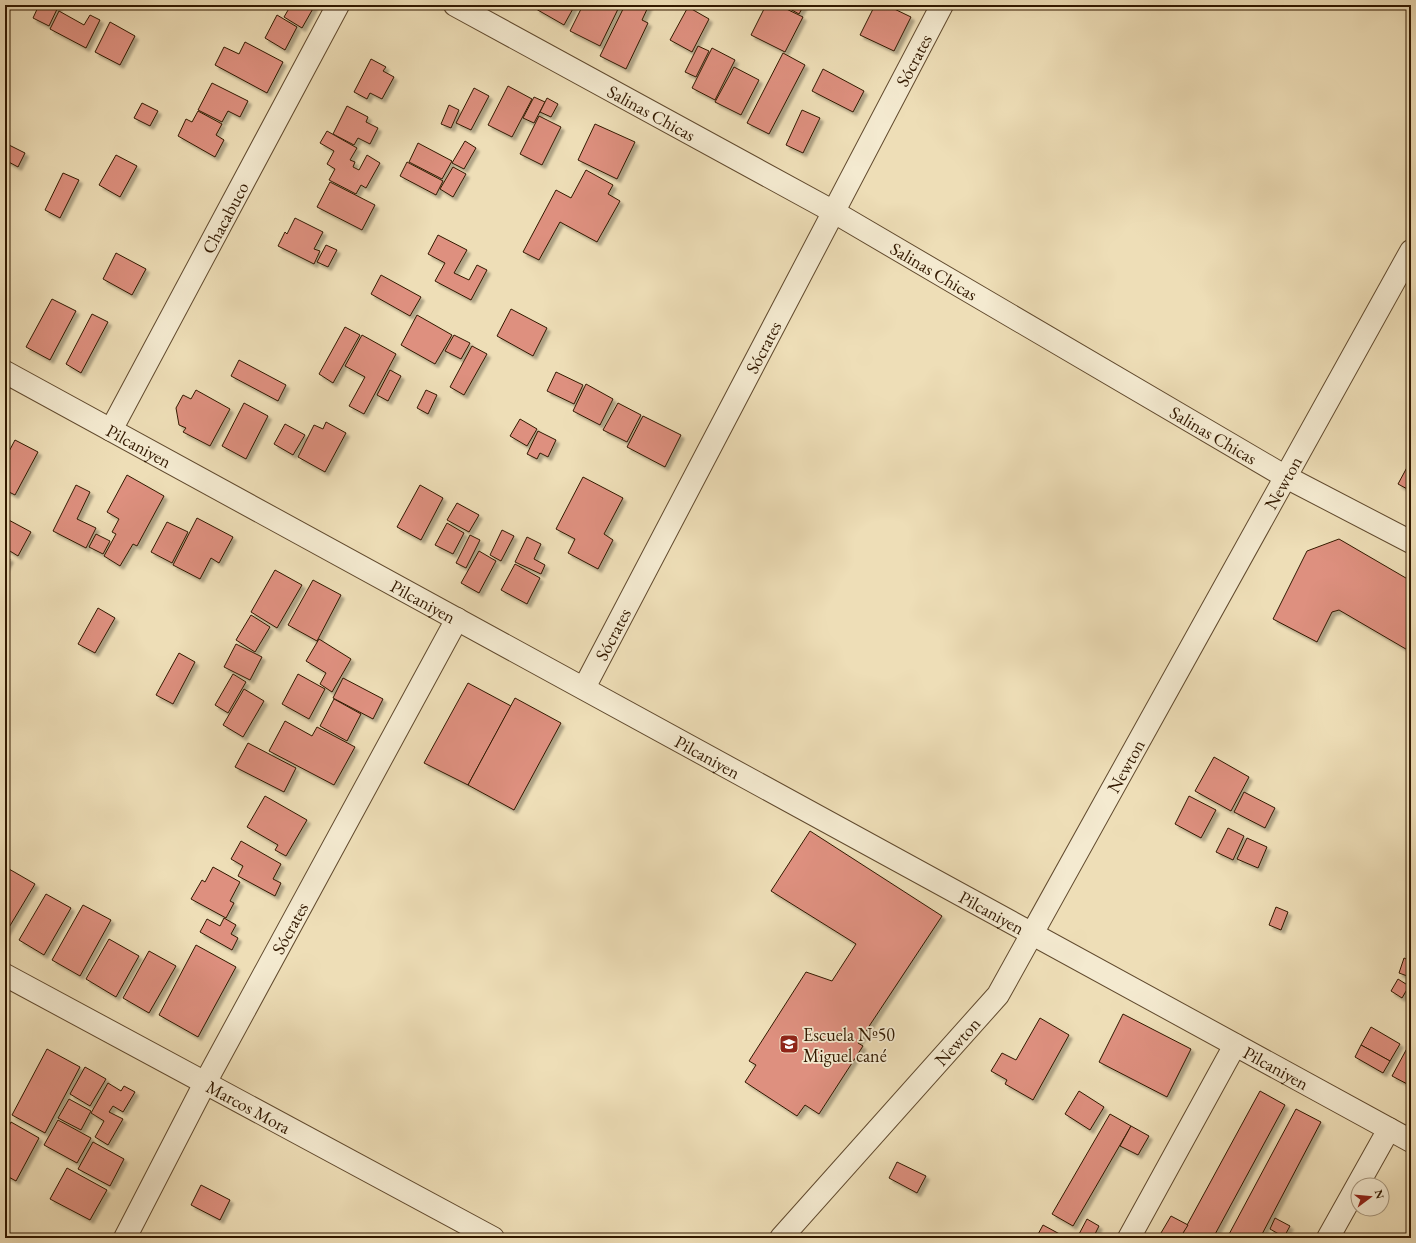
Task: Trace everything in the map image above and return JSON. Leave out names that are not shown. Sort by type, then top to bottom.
[{"type":"street","name":"Chacabuco","points":[[111,430],[338,5]]},
{"type":"street","name":"Salinas Chicas","points":[[454,5],[834,212],[1286,477],[1411,542]]},
{"type":"street","name":"Sócrates","points":[[584,688],[942,5]]},
{"type":"street","name":"Newton","points":[[781,1238],[998,995],[1411,251]]},
{"type":"street","name":"Pilcaniyen","points":[[5,372],[1411,1141]]},
{"type":"street","name":"Sócrates","points":[[125,1238],[205,1083],[457,619]]},
{"type":"street","name":"Marcos Mora","points":[[5,976],[493,1238]]},
{"type":"street","points":[[1129,1238],[1235,1045]]},
{"type":"street","points":[[1328,1238],[1389,1129]]},
{"type":"building","points":[[39,5],[59,5],[49,26],[33,18]]},
{"type":"building","points":[[291,5],[315,5],[302,28],[284,17]]},
{"type":"building","points":[[538,5],[575,5],[564,25],[536,9]]},
{"type":"building","points":[[583,5],[620,5],[600,46],[570,31]]},
{"type":"building","points":[[625,5],[649,5],[642,20],[648,23],[626,69],[600,56]]},
{"type":"building","points":[[766,5],[778,5],[803,17],[785,52],[751,35]]},
{"type":"building","points":[[783,5],[804,5],[799,14]]},
{"type":"building","points":[[875,5],[886,5],[911,17],[894,51],[860,35]]},
{"type":"building","points":[[688,7],[709,19],[692,52],[670,40]]},
{"type":"building","points":[[59,11],[84,25],[90,15],[100,20],[86,48],[50,29]]},
{"type":"building","points":[[277,15],[297,27],[285,50],[265,38]]},
{"type":"building","points":[[110,22],[135,36],[120,65],[95,52]]},
{"type":"building","points":[[245,42],[283,62],[267,93],[215,65],[224,47],[239,54]]},
{"type":"building","points":[[698,46],[709,51],[696,77],[685,72]]},
{"type":"building","points":[[712,48],[735,60],[715,100],[692,88]]},
{"type":"building","points":[[783,53],[805,65],[769,134],[747,123]]},
{"type":"building","points":[[371,59],[386,67],[383,71],[394,77],[382,99],[370,93],[367,99],[354,92]]},
{"type":"building","points":[[734,67],[759,80],[741,115],[715,102]]},
{"type":"building","points":[[823,69],[864,91],[853,112],[812,91]]},
{"type":"building","points":[[212,83],[248,101],[240,117],[228,111],[222,122],[198,110]]},
{"type":"building","points":[[508,86],[532,99],[512,137],[488,125]]},
{"type":"building","points":[[474,88],[489,96],[471,130],[456,123]]},
{"type":"building","points":[[534,97],[545,102],[534,123],[523,118]]},
{"type":"building","points":[[547,98],[558,104],[551,117],[540,112]]},
{"type":"building","points":[[142,103],[158,111],[150,126],[134,118]]},
{"type":"building","points":[[449,105],[459,110],[451,128],[441,124]]},
{"type":"building","points":[[347,106],[368,117],[366,122],[378,128],[370,144],[358,138],[354,145],[333,134]]},
{"type":"building","points":[[802,110],[820,118],[803,153],[786,145]]},
{"type":"building","points":[[198,111],[222,124],[216,135],[224,140],[215,157],[178,136],[186,119],[192,122]]},
{"type":"building","points":[[539,116],[561,127],[542,165],[520,154]]},
{"type":"building","points":[[595,124],[635,142],[617,179],[578,160]]},
{"type":"building","points":[[327,131],[357,148],[350,160],[355,162],[353,167],[359,170],[367,155],[380,163],[366,188],[361,185],[356,194],[329,180],[335,169],[327,164],[334,151],[320,143]]},
{"type":"building","points":[[465,141],[476,148],[464,169],[452,163]]},
{"type":"building","points":[[5,143],[25,153],[18,167],[5,160]]},
{"type":"building","points":[[418,143],[452,161],[442,179],[409,162]]},
{"type":"building","points":[[116,155],[137,166],[120,197],[99,185]]},
{"type":"building","points":[[407,162],[443,181],[436,195],[400,176]]},
{"type":"building","points":[[453,167],[466,174],[453,197],[440,189]]},
{"type":"building","points":[[586,170],[613,185],[608,194],[620,201],[597,242],[560,222],[539,260],[523,252],[556,190],[571,198]]},
{"type":"building","points":[[63,173],[79,180],[60,218],[45,210]]},
{"type":"building","points":[[330,182],[375,205],[362,230],[317,207]]},
{"type":"building","points":[[295,218],[323,232],[314,249],[320,251],[314,264],[278,246],[285,232],[287,234]]},
{"type":"building","points":[[438,235],[467,250],[454,273],[469,280],[477,265],[487,270],[471,300],[435,281],[445,263],[428,254]]},
{"type":"building","points":[[326,245],[337,250],[328,267],[317,262]]},
{"type":"building","points":[[116,253],[146,269],[132,295],[103,279]]},
{"type":"building","points":[[381,275],[421,297],[410,316],[371,294]]},
{"type":"building","points":[[52,299],[76,311],[50,360],[26,347]]},
{"type":"building","points":[[511,309],[547,328],[533,356],[497,336]]},
{"type":"building","points":[[92,314],[108,322],[81,373],[66,364]]},
{"type":"building","points":[[417,315],[452,335],[435,364],[401,345]]},
{"type":"building","points":[[345,327],[360,335],[333,383],[319,374]]},
{"type":"building","points":[[362,335],[396,354],[364,414],[349,406],[365,377],[345,366]]},
{"type":"building","points":[[454,335],[470,343],[461,359],[445,351]]},
{"type":"building","points":[[472,346],[487,354],[464,395],[450,387]]},
{"type":"building","points":[[239,360],[286,385],[278,401],[231,376]]},
{"type":"building","points":[[390,370],[401,376],[388,401],[377,395]]},
{"type":"building","points":[[556,372],[583,385],[574,404],[547,391]]},
{"type":"building","points":[[586,384],[613,399],[600,425],[573,411]]},
{"type":"building","points":[[196,390],[230,409],[210,446],[183,432],[186,428],[179,425],[176,408],[183,395],[191,399]]},
{"type":"building","points":[[426,390],[437,395],[428,414],[417,408]]},
{"type":"building","points":[[244,403],[268,416],[246,459],[222,446]]},
{"type":"building","points":[[618,403],[641,415],[627,442],[603,430]]},
{"type":"building","points":[[643,416],[681,435],[665,467],[627,447]]},
{"type":"building","points":[[520,419],[537,429],[527,446],[510,436]]},
{"type":"building","points":[[326,422],[346,433],[325,472],[298,457],[314,425],[323,429]]},
{"type":"building","points":[[285,424],[305,435],[293,455],[274,444]]},
{"type":"building","points":[[538,431],[556,440],[548,457],[540,453],[537,459],[527,454]]},
{"type":"building","points":[[15,440],[38,452],[15,495],[5,490],[5,459]]},
{"type":"building","points":[[1411,460],[1411,491],[1398,484]]},
{"type":"building","points":[[127,475],[164,496],[137,546],[133,544],[120,566],[104,556],[116,534],[112,532],[119,519],[107,512]]},
{"type":"building","points":[[583,477],[623,498],[604,534],[613,540],[598,569],[568,553],[575,539],[556,529]]},
{"type":"building","points":[[76,485],[90,492],[77,519],[96,528],[86,548],[53,531]]},
{"type":"building","points":[[420,485],[443,498],[421,540],[397,527]]},
{"type":"building","points":[[457,503],[479,515],[469,532],[447,520]]},
{"type":"building","points":[[5,518],[31,532],[18,556],[5,548]]},
{"type":"building","points":[[197,518],[233,537],[219,563],[211,558],[200,579],[173,565]]},
{"type":"building","points":[[167,522],[188,532],[172,563],[151,552]]},
{"type":"building","points":[[447,523],[464,533],[453,554],[435,545]]},
{"type":"building","points":[[502,530],[514,536],[501,561],[490,555]]},
{"type":"building","points":[[96,534],[110,541],[103,554],[89,547]]},
{"type":"building","points":[[470,535],[480,540],[466,568],[456,563]]},
{"type":"building","points":[[527,537],[541,544],[534,559],[545,565],[541,574],[515,562]]},
{"type":"building","points":[[1339,539],[1411,581],[1411,652],[1339,610],[1332,612],[1317,642],[1273,619],[1307,551]]},
{"type":"building","points":[[479,551],[496,561],[479,593],[461,583]]},
{"type":"building","points":[[5,556],[10,559],[5,568]]},
{"type":"building","points":[[515,564],[540,578],[527,604],[501,590]]},
{"type":"building","points":[[275,570],[302,585],[277,628],[251,612]]},
{"type":"building","points":[[313,580],[341,595],[317,641],[288,625]]},
{"type":"building","points":[[98,608],[115,618],[95,653],[78,644]]},
{"type":"building","points":[[251,615],[270,627],[255,652],[236,640]]},
{"type":"building","points":[[319,639],[351,659],[332,692],[320,684],[326,673],[306,661]]},
{"type":"building","points":[[236,644],[262,657],[250,680],[224,667]]},
{"type":"building","points":[[179,653],[195,662],[173,704],[156,695]]},
{"type":"building","points":[[233,674],[246,682],[228,713],[215,705]]},
{"type":"building","points":[[298,674],[325,689],[309,719],[282,704]]},
{"type":"building","points":[[343,678],[383,699],[373,719],[333,698]]},
{"type":"building","points":[[468,683],[511,706],[468,785],[424,763]]},
{"type":"building","points":[[244,689],[264,701],[243,737],[223,725]]},
{"type":"building","points":[[515,698],[561,723],[514,810],[468,785]]},
{"type":"building","points":[[334,699],[361,714],[347,741],[320,726]]},
{"type":"building","points":[[285,721],[312,736],[317,727],[355,747],[334,785],[269,751]]},
{"type":"building","points":[[248,743],[296,768],[284,792],[235,767]]},
{"type":"building","points":[[1214,757],[1249,777],[1231,811],[1195,791]]},
{"type":"building","points":[[1244,792],[1275,808],[1265,828],[1234,812]]},
{"type":"building","points":[[265,796],[307,820],[286,856],[275,850],[278,845],[247,827]]},
{"type":"building","points":[[1189,796],[1216,810],[1201,838],[1175,824]]},
{"type":"building","points":[[1228,828],[1244,836],[1233,860],[1216,852]]},
{"type":"building","points":[[810,831],[942,916],[858,1043],[863,1046],[819,1114],[805,1105],[797,1116],[745,1082],[756,1065],[749,1061],[806,972],[832,981],[856,944],[771,891]]},
{"type":"building","points":[[1247,838],[1267,847],[1258,868],[1237,859]]},
{"type":"building","points":[[241,841],[281,864],[273,879],[281,883],[275,896],[238,876],[243,866],[231,859]]},
{"type":"building","points":[[213,867],[240,882],[230,901],[234,903],[226,918],[191,899],[202,880],[205,882]]},
{"type":"building","points":[[9,869],[35,884],[5,934],[5,877]]},
{"type":"building","points":[[46,894],[71,908],[44,955],[19,940]]},
{"type":"building","points":[[83,905],[111,920],[80,976],[52,960]]},
{"type":"building","points":[[1276,907],[1288,912],[1281,930],[1269,925]]},
{"type":"building","points":[[224,918],[236,925],[231,934],[238,938],[232,950],[200,932],[207,919],[220,926]]},
{"type":"building","points":[[109,939],[139,956],[116,997],[86,979]]},
{"type":"building","points":[[196,945],[236,967],[198,1037],[159,1015]]},
{"type":"building","points":[[149,951],[176,966],[149,1013],[123,998]]},
{"type":"building","points":[[1404,958],[1411,961],[1410,977],[1399,973]]},
{"type":"building","points":[[1398,979],[1409,986],[1402,998],[1391,991]]},
{"type":"building","points":[[1123,1014],[1191,1049],[1167,1097],[1099,1062]]},
{"type":"building","points":[[1040,1018],[1069,1035],[1033,1100],[1005,1084],[1007,1080],[991,1071],[1002,1053],[1016,1060]]},
{"type":"building","points":[[1371,1027],[1400,1044],[1390,1061],[1361,1045]]},
{"type":"building","points":[[1411,1041],[1411,1086],[1392,1076]]},
{"type":"building","points":[[1361,1045],[1390,1061],[1383,1073],[1355,1057]]},
{"type":"building","points":[[47,1049],[80,1067],[45,1133],[12,1115]]},
{"type":"building","points":[[85,1067],[106,1079],[90,1106],[70,1094]]},
{"type":"building","points":[[108,1083],[121,1091],[124,1086],[135,1092],[123,1112],[113,1106],[109,1112],[123,1119],[108,1145],[95,1137],[104,1121],[91,1113]]},
{"type":"building","points":[[1079,1091],[1104,1107],[1090,1130],[1065,1114]]},
{"type":"building","points":[[1260,1091],[1285,1105],[1213,1238],[1180,1238]]},
{"type":"building","points":[[69,1099],[91,1111],[81,1130],[58,1118]]},
{"type":"building","points":[[1296,1109],[1321,1122],[1260,1238],[1227,1238]]},
{"type":"building","points":[[1110,1114],[1131,1126],[1073,1226],[1052,1214]]},
{"type":"building","points":[[58,1120],[91,1138],[77,1163],[44,1145]]},
{"type":"building","points":[[11,1122],[39,1138],[16,1181],[5,1175],[5,1134]]},
{"type":"building","points":[[1131,1126],[1149,1136],[1138,1155],[1120,1146]]},
{"type":"building","points":[[93,1142],[124,1159],[110,1186],[78,1169]]},
{"type":"building","points":[[897,1162],[926,1176],[917,1193],[889,1178]]},
{"type":"building","points":[[67,1168],[107,1190],[90,1220],[50,1199]]},
{"type":"building","points":[[201,1185],[230,1200],[220,1220],[191,1205]]},
{"type":"building","points":[[1171,1216],[1188,1225],[1180,1238],[1158,1238]]},
{"type":"building","points":[[1275,1218],[1290,1226],[1284,1237],[1270,1229]]},
{"type":"building","points":[[1087,1219],[1099,1226],[1093,1238],[1082,1238],[1078,1236]]},
{"type":"building","points":[[1043,1225],[1067,1238],[1036,1238]]},
{"type":"building","points":[[23,1234],[30,1238],[20,1238]]},
{"type":"place","name":"Escuela Nº50 Miguel cané","points":[[789,1044]]}]
